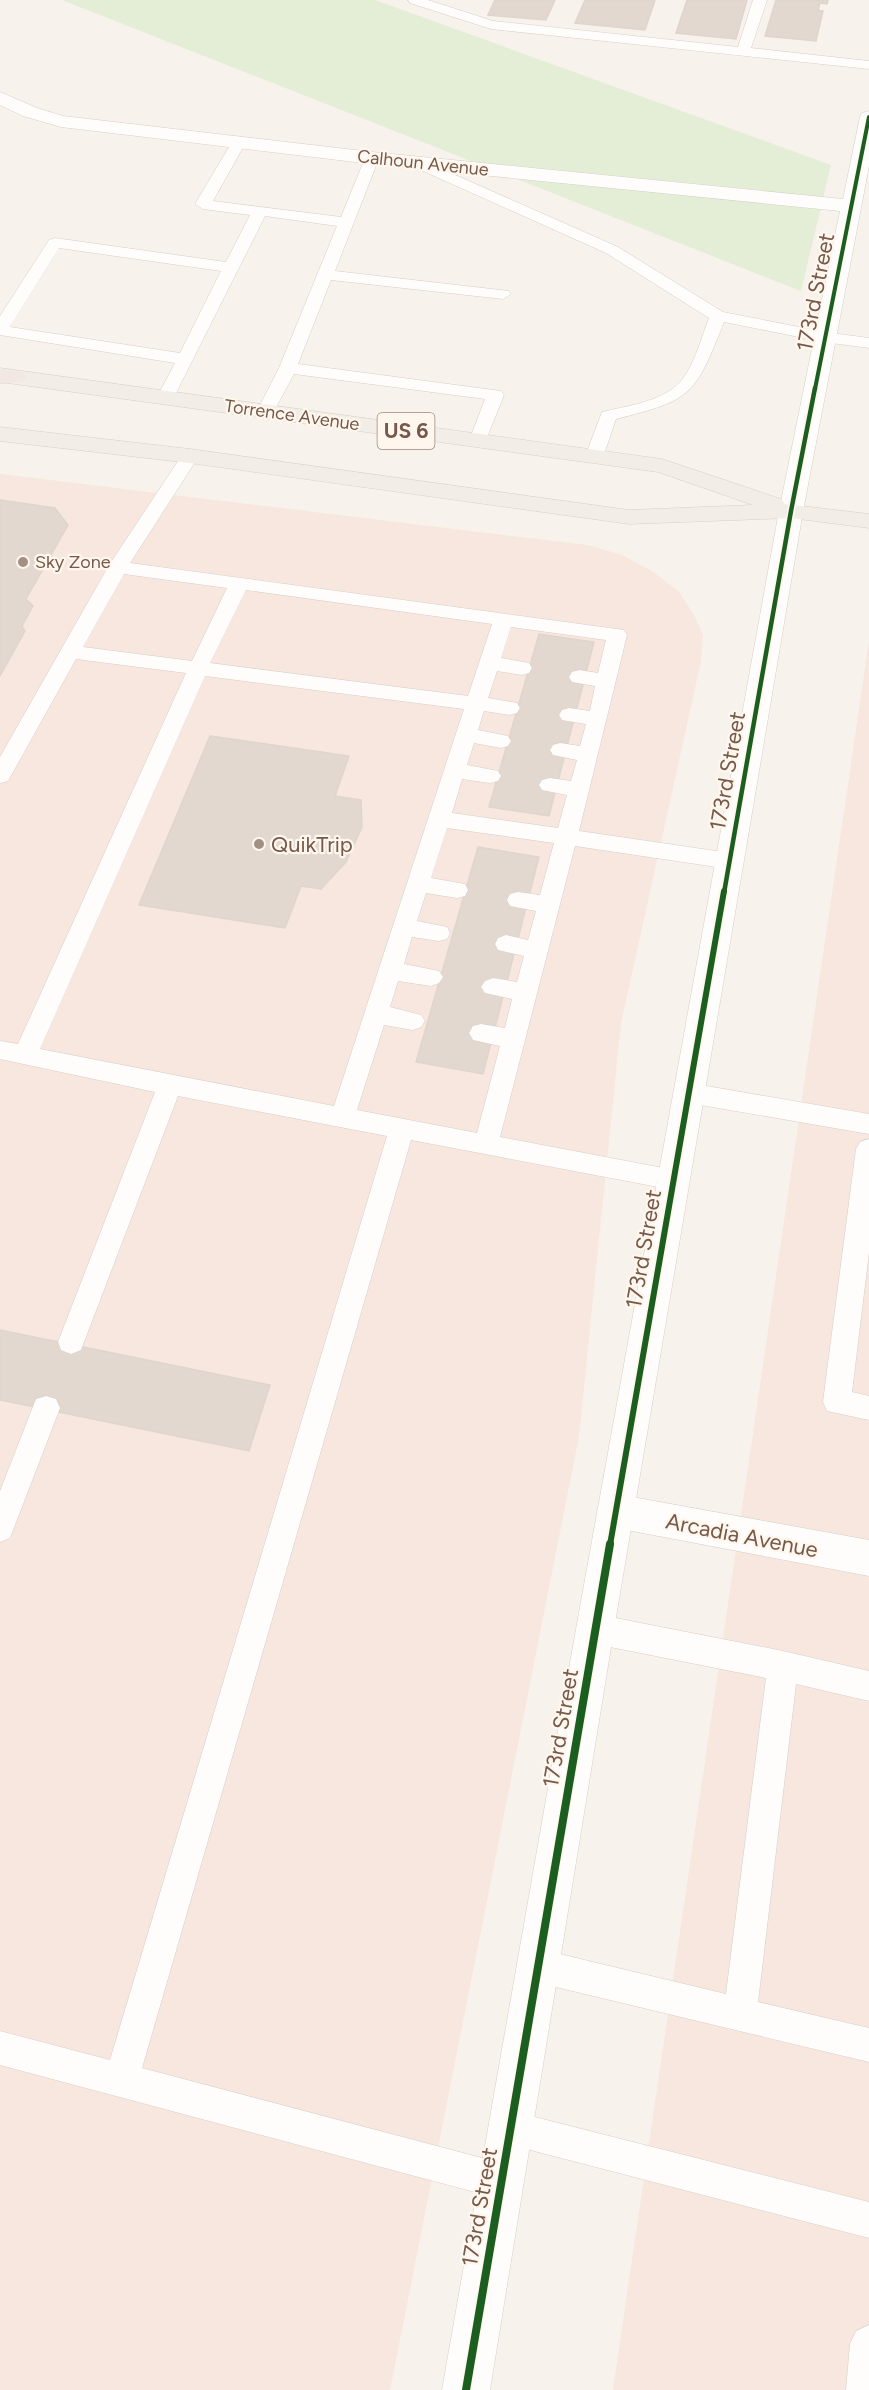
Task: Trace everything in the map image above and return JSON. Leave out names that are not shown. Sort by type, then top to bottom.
[{"type":"main road","name":"Torrence Avenue","points":[[5,376],[662,466],[791,511]]},
{"type":"main road","name":"Torrence Avenue","points":[[0,434],[190,456],[629,517],[791,511],[869,521]]},
{"type":"street","name":"Calhoun Avenue","points":[[0,98],[30,112],[61,121],[417,163],[850,206]]},
{"type":"street","name":"173rd Street","points":[[466,2390],[595,1629],[791,511],[850,206],[869,120]]},
{"type":"street","name":"Arcadia Avenue","points":[[616,1511],[869,1558]]},
{"type":"lane","points":[[415,0],[491,25],[869,65]]},
{"type":"lane","points":[[743,53],[760,0]]},
{"type":"lane","points":[[239,142],[204,204],[346,222]]},
{"type":"lane","points":[[266,411],[288,368],[372,158]]},
{"type":"lane","points":[[417,163],[612,250],[718,316],[825,337],[869,343]]},
{"type":"lane","points":[[166,397],[260,211]]},
{"type":"lane","points":[[185,359],[0,329],[55,243],[231,268]]},
{"type":"lane","points":[[325,275],[503,294]]},
{"type":"lane","points":[[594,457],[608,416],[643,406],[681,391],[692,377],[718,316]]},
{"type":"lane","points":[[288,368],[495,395],[478,441]]},
{"type":"lane","points":[[0,776],[118,567],[190,456]]},
{"type":"lane","points":[[118,567],[617,635],[598,719],[547,904],[486,1144]]},
{"type":"lane","points":[[26,1054],[198,668],[238,584]]},
{"type":"lane","points":[[343,1116],[502,620]]},
{"type":"lane","points":[[72,652],[510,708]]},
{"type":"lane","points":[[489,663],[522,668]]},
{"type":"lane","points":[[579,677],[606,681]]},
{"type":"lane","points":[[569,715],[598,719]]},
{"type":"lane","points":[[465,735],[501,741]]},
{"type":"lane","points":[[560,750],[588,754]]},
{"type":"lane","points":[[454,771],[490,776]]},
{"type":"lane","points":[[550,785],[578,790]]},
{"type":"lane","points":[[440,819],[730,861]]},
{"type":"lane","points":[[418,884],[457,890]]},
{"type":"lane","points":[[518,900],[547,904]]},
{"type":"lane","points":[[404,927],[439,933]]},
{"type":"lane","points":[[506,944],[536,950]]},
{"type":"lane","points":[[390,971],[431,977]]},
{"type":"lane","points":[[493,987],[525,992]]},
{"type":"lane","points":[[376,1014],[413,1021]]},
{"type":"lane","points":[[481,1033],[513,1039]]},
{"type":"lane","points":[[0,1050],[170,1085],[674,1180]]},
{"type":"lane","points":[[71,1342],[170,1085]]},
{"type":"lane","points":[[689,1093],[869,1124]]},
{"type":"lane","points":[[121,2080],[402,1128]]},
{"type":"lane","points":[[869,1149],[837,1402],[869,1408]]},
{"type":"lane","points":[[0,1528],[46,1408]]},
{"type":"lane","points":[[595,1629],[783,1666],[869,1686]]},
{"type":"lane","points":[[740,2014],[783,1666]]},
{"type":"lane","points":[[539,1966],[869,2045]]},
{"type":"lane","points":[[0,2048],[501,2181]]},
{"type":"lane","points":[[511,2128],[869,2220]]},
{"type":"lane","points":[[865,2390],[869,2344]]},
{"type":"shaded area","points":[[0,474],[587,545],[622,555],[655,573],[679,592],[694,615],[703,635],[701,661],[621,1023],[579,1436],[390,2390],[0,2390]]},
{"type":"shaded area","points":[[869,641],[869,2390],[613,2390]]},
{"type":"green space","points":[[62,0],[375,0],[831,165],[801,291]]},
{"type":"building","points":[[495,0],[555,0],[546,20],[488,15]]},
{"type":"building","points":[[585,0],[655,0],[645,30],[575,23]]},
{"type":"building","points":[[687,0],[747,0],[736,39],[676,33]]},
{"type":"building","points":[[776,0],[828,0],[827,4],[820,3],[818,10],[823,11],[816,41],[765,36]]},
{"type":"building","name":"Sky Zone","points":[[0,500],[55,508],[68,525],[26,599],[33,606],[22,626],[25,631],[0,676]]},
{"type":"building","points":[[539,634],[594,642],[549,816],[489,807]]},
{"type":"building","name":"QuikTrip","points":[[210,736],[349,756],[335,796],[361,800],[362,827],[346,862],[321,889],[301,886],[285,928],[139,905]]},
{"type":"building","points":[[478,847],[539,857],[483,1074],[416,1062]]},
{"type":"building","points":[[0,1330],[270,1385],[249,1451],[0,1400]]},
{"type":"cycle path","points":[[466,2390],[595,1629],[791,511],[869,117]]},
{"type":"place","name":"Sky Zone","points":[[23,562]]},
{"type":"place","name":"QuikTrip","points":[[259,844]]}]
